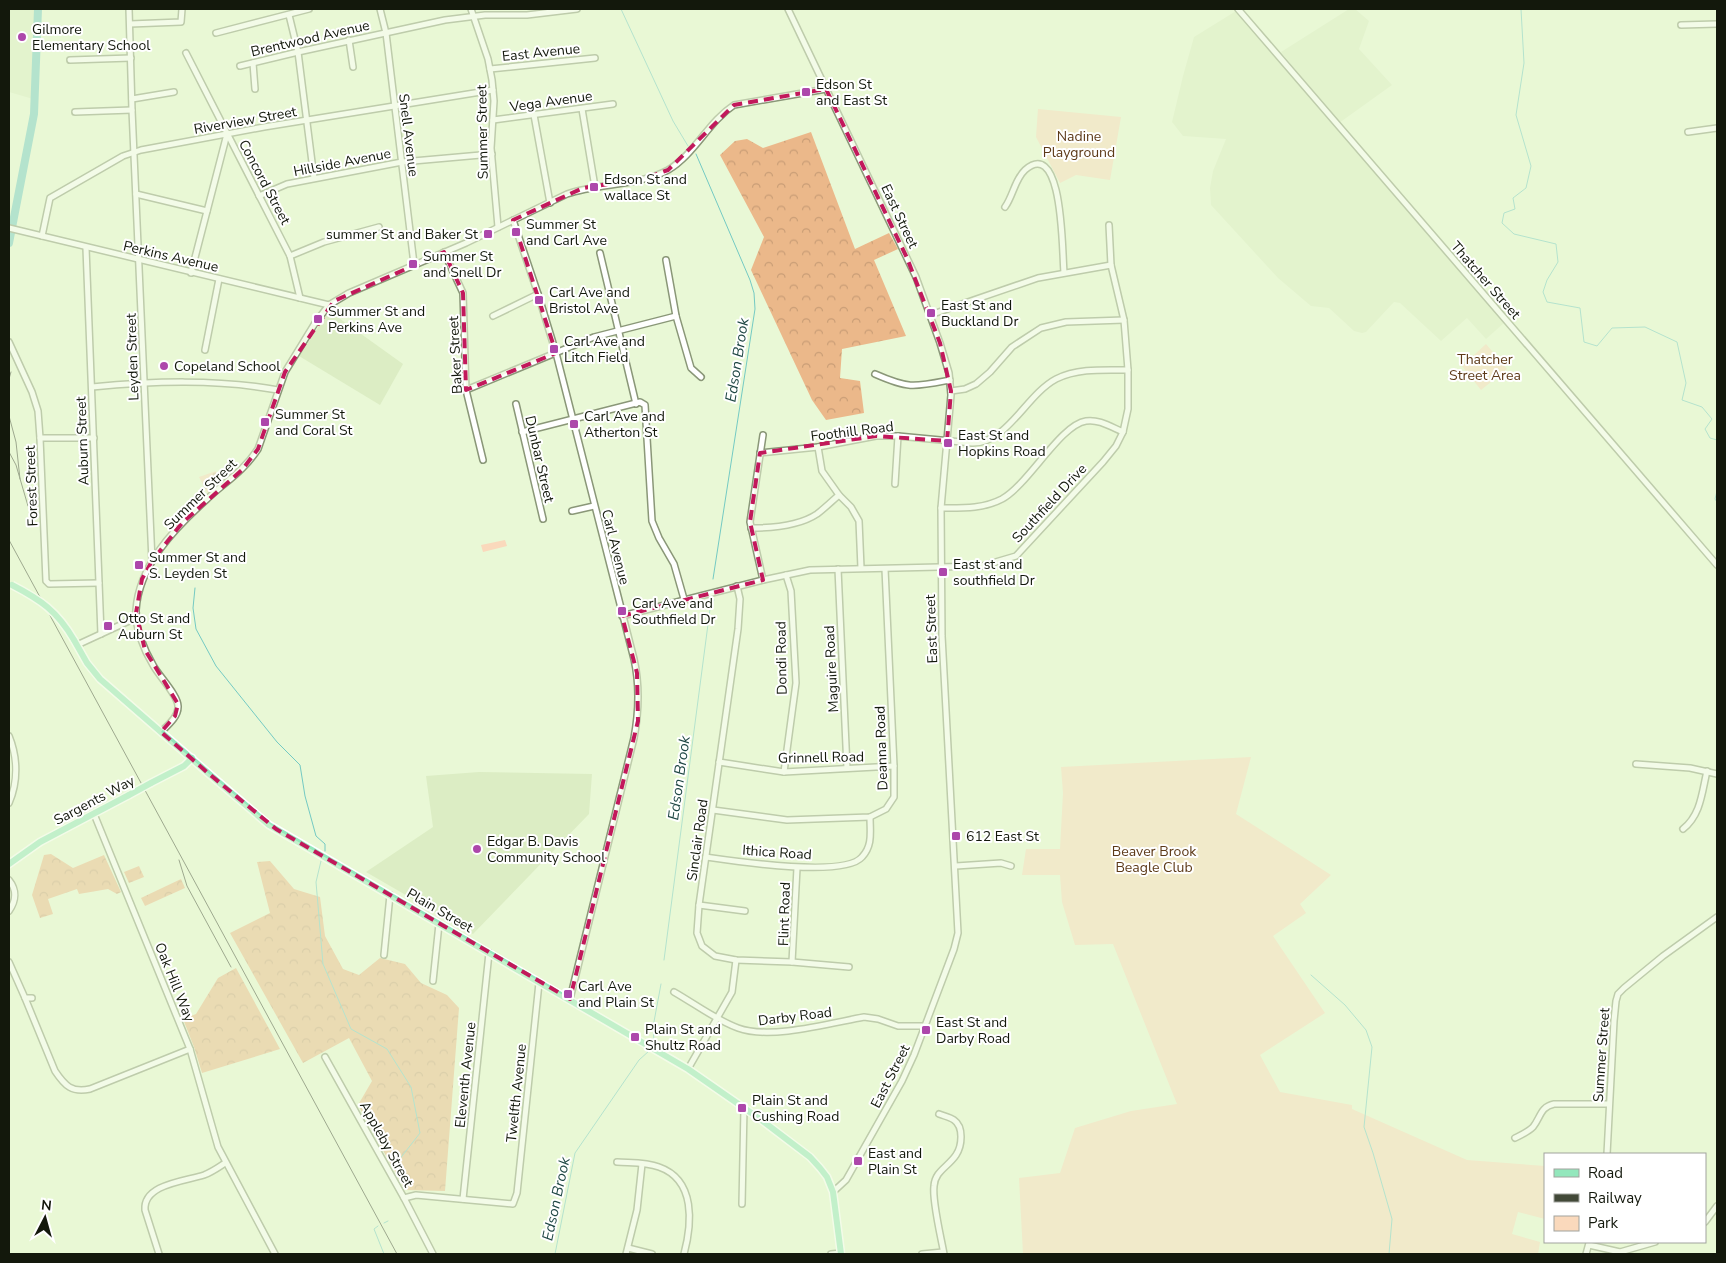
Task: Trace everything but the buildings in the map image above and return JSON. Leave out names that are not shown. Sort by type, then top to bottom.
[{"type":"main road","name":"Plain Street","points":[[10,584],[39,599],[52,609],[76,642],[87,663],[98,676],[269,824],[688,1069],[810,1158],[826,1177],[833,1192],[841,1254]]},
{"type":"main road","name":"Sargents Way","points":[[9,864],[40,842],[180,768],[192,758]]},
{"type":"street","name":"Leyden Street","points":[[130,9],[132,110],[152,561]]},
{"type":"street","points":[[130,24],[181,22],[182,9]]},
{"type":"street","points":[[216,33],[309,9]]},
{"type":"street","name":"Snell Avenue","points":[[380,9],[386,33],[414,264]]},
{"type":"street","name":"Summer Street","points":[[471,9],[490,69],[493,90],[492,154],[498,227]]},
{"type":"street","name":"Brentwood Avenue","points":[[240,66],[437,21],[474,16],[527,15],[577,9]]},
{"type":"street","name":"East Street","points":[[788,9],[920,287],[944,356],[951,391],[942,508],[941,568],[942,636],[956,866],[958,933],[926,1026],[902,1081],[846,1180],[833,1192]]},
{"type":"street","name":"Thatcher Street","points":[[1238,9],[1717,565]]},
{"type":"street","points":[[289,14],[298,52],[314,178]]},
{"type":"street","points":[[1681,25],[1717,24]]},
{"type":"street","points":[[349,40],[353,67]]},
{"type":"street","name":"Concord Street","points":[[186,53],[290,256],[300,298]]},
{"type":"street","points":[[70,60],[131,58]]},
{"type":"street","name":"East Avenue","points":[[490,69],[595,58]]},
{"type":"street","points":[[253,63],[255,89]]},
{"type":"street","name":"Summer Street","points":[[162,732],[175,716],[178,704],[145,650],[136,613],[142,579],[152,561],[182,523],[251,460],[258,449],[278,390],[290,362],[329,305],[349,293],[444,252],[567,194],[584,188],[646,178],[668,170],[686,156],[723,112],[734,105],[826,89]]},
{"type":"street","name":"Riverview Street","points":[[42,236],[50,198],[134,152],[306,120],[493,90]]},
{"type":"street","points":[[132,99],[174,92]]},
{"type":"street","name":"Vega Avenue","points":[[493,120],[612,104]]},
{"type":"street","points":[[582,108],[595,187]]},
{"type":"street","points":[[75,112],[132,110]]},
{"type":"street","points":[[534,115],[550,203]]},
{"type":"street","points":[[1688,132],[1717,128]]},
{"type":"street","points":[[191,273],[227,134]]},
{"type":"street","name":"Hillside Avenue","points":[[259,196],[287,184],[402,162],[492,154]]},
{"type":"street","points":[[1005,207],[1022,173],[1034,164],[1041,164],[1047,169],[1058,191],[1064,272]]},
{"type":"street","points":[[136,194],[207,211]]},
{"type":"street","name":"Carl Avenue","points":[[514,220],[556,353],[637,673],[639,694],[638,721],[570,999]]},
{"type":"street","name":"Southfield Drive","points":[[622,616],[737,586],[810,570],[982,566],[1016,556],[1104,462],[1116,446],[1123,432],[1128,409],[1128,370],[1124,320],[1111,265],[1109,225]]},
{"type":"street","points":[[290,256],[324,242],[379,227]]},
{"type":"street","name":"Perkins Avenue","points":[[9,228],[329,305]]},
{"type":"street","name":"Auburn Street","points":[[86,248],[101,634]]},
{"type":"street","name":"Baker Street","points":[[444,252],[463,293],[466,390],[482,460]]},
{"type":"street","points":[[600,253],[636,404]]},
{"type":"street","points":[[666,260],[676,316],[692,368],[701,377]]},
{"type":"street","points":[[930,315],[1038,278],[1111,265]]},
{"type":"street","points":[[205,350],[219,279]]},
{"type":"street","points":[[493,316],[538,294]]},
{"type":"street","points":[[466,390],[594,337],[676,316]]},
{"type":"street","points":[[951,391],[964,389],[976,384],[990,372],[1012,347],[1041,328],[1066,322],[1124,320]]},
{"type":"street","name":"Forest Street","points":[[9,342],[32,392],[38,411],[46,581],[49,584],[99,583]]},
{"type":"street","name":"Foothill Road","points":[[760,453],[818,447],[876,436],[898,436],[978,443],[991,440],[1008,425],[1038,392],[1051,382],[1066,375],[1084,371],[1128,370]]},
{"type":"street","points":[[875,374],[898,384],[909,386],[950,380]]},
{"type":"street","points":[[92,388],[144,383],[196,382],[278,390]]},
{"type":"street","points":[[522,432],[642,402],[646,407],[652,521],[659,538],[674,564],[684,599]]},
{"type":"street","name":"Dunbar Street","points":[[516,404],[543,519]]},
{"type":"street","points":[[942,508],[980,506],[1001,499],[1023,481],[1067,431],[1079,423],[1097,421],[1123,432]]},
{"type":"street","points":[[763,434],[750,522],[763,580]]},
{"type":"street","points":[[895,484],[898,436]]},
{"type":"street","points":[[40,438],[94,438]]},
{"type":"street","points":[[818,447],[822,471],[839,495],[851,507],[859,521],[861,568]]},
{"type":"street","points":[[752,528],[773,528],[805,520],[816,514],[839,495]]},
{"type":"street","name":"Dunbar Street","points":[[572,511],[594,506]]},
{"type":"street","name":"Maguire Road","points":[[838,569],[847,768]]},
{"type":"street","name":"Deanna Road","points":[[870,817],[886,809],[894,797],[885,569]]},
{"type":"street","name":"Dondi Road","points":[[784,772],[796,683],[791,591],[786,575]]},
{"type":"street","name":"Sinclair Road","points":[[737,586],[740,599],[738,629],[699,905],[697,933],[702,946],[715,956],[736,960],[849,967]]},
{"type":"street","points":[[76,642],[101,634],[129,621],[136,613]]},
{"type":"street","points":[[9,736],[14,750],[16,772],[9,803]]},
{"type":"street","name":"Grinnell Road","points":[[719,762],[784,772],[894,766]]},
{"type":"street","points":[[1636,764],[1690,768],[1717,774]]},
{"type":"street","points":[[1683,829],[1692,822],[1696,814],[1708,771]]},
{"type":"street","points":[[713,810],[787,820],[870,817]]},
{"type":"street","name":"Oak Hill Way","points":[[94,814],[190,1049],[218,1147],[275,1254]]},
{"type":"street","name":"Ithica Road","points":[[706,857],[797,868],[849,865],[861,859],[870,846],[870,817]]},
{"type":"street","points":[[956,866],[1001,863],[1010,866]]},
{"type":"street","name":"Flint Road","points":[[792,962],[797,868]]},
{"type":"street","points":[[9,880],[15,889],[15,896],[14,903],[9,911]]},
{"type":"street","points":[[384,955],[390,895]]},
{"type":"street","points":[[699,905],[745,911]]},
{"type":"street","name":"Summer Street","points":[[1607,1153],[1614,1010],[1618,994],[1663,956],[1717,917]]},
{"type":"street","points":[[433,981],[439,924]]},
{"type":"street","name":"Eleventh Avenue","points":[[463,1199],[489,953]]},
{"type":"street","points":[[688,1069],[734,988],[736,960]]},
{"type":"street","points":[[9,962],[55,1071],[71,1089],[80,1092],[90,1089],[190,1049]]},
{"type":"street","name":"Twelfth Avenue","points":[[513,1204],[517,1193],[539,983]]},
{"type":"street","name":"Darby Road","points":[[674,992],[738,1028],[763,1033],[864,1017],[878,1019],[898,1026],[926,1026]]},
{"type":"street","points":[[24,998],[32,998]]},
{"type":"street","name":"Appleby Street","points":[[325,1057],[404,1198],[416,1194],[513,1204]]},
{"type":"street","points":[[1515,1138],[1531,1129],[1541,1112],[1548,1106],[1558,1104],[1608,1104]]},
{"type":"street","points":[[742,1204],[744,1108]]},
{"type":"street","points":[[922,1254],[944,1253],[933,1187],[939,1172],[951,1161],[958,1151],[960,1134],[957,1123],[939,1114]]},
{"type":"street","points":[[617,1162],[658,1166],[668,1171],[684,1188],[687,1195],[689,1214],[688,1236],[684,1254]]},
{"type":"street","points":[[158,1254],[145,1210],[149,1195],[158,1188],[207,1174],[225,1163]]},
{"type":"street","points":[[626,1254],[637,1210],[642,1164]]},
{"type":"street","points":[[404,1198],[433,1254]]},
{"type":"street","points":[[1706,1221],[1717,1206]]},
{"type":"street","points":[[1586,1254],[1589,1243],[1620,1252],[1652,1243]]},
{"type":"street","points":[[628,1248],[652,1254]]},
{"type":"street","points":[[831,1254],[841,1254]]},
{"type":"highlighted area","points":[[826,89],[907,258],[940,343],[951,391],[947,441],[876,436],[760,453],[750,522],[763,580],[622,616],[637,673],[638,721],[570,999],[276,829],[161,732],[175,716],[178,704],[145,650],[136,613],[142,579],[152,561],[182,523],[242,470],[258,449],[285,372],[334,301],[444,252],[463,293],[466,390],[556,353],[513,220],[583,188],[646,178],[668,170],[734,105]]},
{"type":"shaded area","name":"Gilmore Elementary School","points":[[9,9],[36,9],[33,99],[9,92]]},
{"type":"shaded area","points":[[1349,9],[1355,9],[1369,21],[1359,49],[1392,85],[1339,123],[1281,52]]},
{"type":"shaded area","points":[[1236,11],[1504,323],[1486,339],[1467,318],[1441,341],[1400,303],[1394,302],[1366,332],[1354,331],[1329,308],[1311,306],[1278,278],[1211,205],[1210,188],[1213,171],[1226,139],[1183,136],[1172,122],[1194,37]]},
{"type":"shaded area","points":[[329,311],[403,364],[380,405],[299,356]]},
{"type":"shaded area","name":"Edgar B. Davis Community School","points":[[479,772],[592,774],[589,814],[473,934],[366,872],[433,827],[426,776]]},
{"type":"green space","name":"Nadine Playground","points":[[1038,109],[1121,117],[1110,180],[1076,175],[1060,183],[1036,137]]},
{"type":"green space","points":[[811,132],[855,249],[889,233],[898,249],[874,260],[906,336],[842,349],[840,378],[860,381],[864,413],[826,420],[812,400],[751,270],[764,237],[720,155],[735,141],[747,139],[763,148]]},
{"type":"green space","name":"Thatcher Street Area","points":[[1486,344],[1507,369],[1481,390],[1462,366]]},
{"type":"green space","points":[[216,471],[219,485],[208,494],[199,477]]},
{"type":"green space","points":[[505,540],[507,546],[483,552],[481,545]]},
{"type":"green space","name":"Beaver Brook Beagle Club","points":[[1251,757],[1236,814],[1331,875],[1300,904],[1306,913],[1273,936],[1325,1013],[1260,1055],[1280,1092],[1352,1105],[1352,1109],[1467,1160],[1544,1166],[1544,1219],[1518,1212],[1512,1234],[1540,1242],[1538,1254],[1023,1254],[1019,1178],[1060,1173],[1075,1128],[1131,1111],[1177,1104],[1113,944],[1075,945],[1062,902],[1060,875],[1022,875],[1026,849],[1060,849],[1063,793],[1061,767]]},
{"type":"green space","points":[[51,854],[73,868],[104,855],[121,892],[117,894],[108,889],[79,894],[77,889],[48,899],[53,914],[40,918],[32,895],[44,855]]},
{"type":"green space","points":[[270,861],[294,889],[320,897],[325,936],[343,969],[359,975],[380,958],[405,964],[421,983],[447,995],[459,1008],[445,1191],[405,1190],[358,1105],[372,1081],[349,1038],[303,1063],[230,933],[270,913],[257,862]]},
{"type":"green space","points":[[139,866],[144,877],[129,883],[124,872]]},
{"type":"green space","points":[[181,879],[185,888],[145,906],[141,898]]},
{"type":"green space","points":[[236,968],[280,1049],[202,1073],[183,1019],[196,1014],[218,978]]},
{"type":"waterway","points":[[9,243],[34,114],[38,9]]},
{"type":"waterway","name":"Edson Brook","points":[[621,9],[673,121],[688,146]]},
{"type":"waterway","points":[[1521,9],[1524,63],[1516,115],[1531,166],[1526,188],[1513,198],[1515,209],[1504,213],[1502,223],[1514,234],[1556,244],[1558,262],[1547,280],[1543,292],[1547,302],[1580,308],[1584,342],[1597,346],[1612,328],[1645,327],[1677,342],[1686,383],[1682,400],[1702,407],[1712,419],[1705,429],[1710,438],[1717,440]]},
{"type":"waterway","name":"Edson Brook","points":[[696,154],[750,280],[754,293],[755,309],[713,579]]},
{"type":"waterway","points":[[1717,491],[1715,499],[1717,502]]},
{"type":"waterway","points":[[195,588],[193,608],[196,629],[216,666],[277,742],[300,765],[305,796],[316,836],[325,844],[325,851]]},
{"type":"waterway","name":"Edson Brook","points":[[664,960],[710,609],[714,600]]},
{"type":"waterway","points":[[321,861],[316,882],[323,964],[351,1029],[387,1049],[411,1087],[420,1133],[399,1160]]},
{"type":"waterway","points":[[1311,975],[1345,1005],[1366,1030],[1372,1047],[1364,1127],[1392,1219],[1389,1254]]},
{"type":"waterway","name":"Edson Brook","points":[[654,1041],[653,1027],[661,984]]},
{"type":"waterway","name":"Edson Brook","points":[[555,1254],[575,1153],[639,1060],[649,1051]]},
{"type":"waterway","points":[[384,1223],[388,1221]]},
{"type":"waterway","points":[[378,1226],[374,1229],[384,1254]]},
{"type":"railway","points":[[9,379],[11,372]]},
{"type":"railway","points":[[9,416],[16,442],[20,479]]},
{"type":"railway","points":[[9,452],[16,465],[28,506]]},
{"type":"railway","points":[[9,540],[397,1254]]},
{"type":"railway","points":[[179,860],[187,886],[231,967]]},
{"type":"place","name":"Gilmore Elementary School","points":[[22,37]]},
{"type":"place","name":"Edson St and East St","points":[[806,92]]},
{"type":"place","name":"Edson St and wallace St","points":[[594,187]]},
{"type":"place","name":"Summer St and Carl Ave","points":[[516,232]]},
{"type":"place","name":"summer St and Baker St","points":[[488,234]]},
{"type":"place","name":"Summer St and Snell Dr","points":[[413,264]]},
{"type":"place","name":"Carl Ave and Bristol Ave","points":[[539,300]]},
{"type":"place","name":"East St and Buckland Dr","points":[[931,313]]},
{"type":"place","name":"Summer St and Perkins Ave","points":[[318,319]]},
{"type":"place","name":"Carl Ave and Litch Field","points":[[554,349]]},
{"type":"place","name":"Copeland School","points":[[164,366]]},
{"type":"place","name":"Summer St and Coral St","points":[[265,422]]},
{"type":"place","name":"Carl Ave and Atherton St","points":[[574,424]]},
{"type":"place","name":"East St and Hopkins Road","points":[[948,443]]},
{"type":"place","name":"Summer St and S. Leyden St","points":[[139,565]]},
{"type":"place","name":"East st and southfield Dr","points":[[943,572]]},
{"type":"place","name":"Carl Ave and Southfield Dr","points":[[622,611]]},
{"type":"place","name":"Otto St and Auburn St","points":[[108,626]]},
{"type":"place","name":"612 East St","points":[[956,836]]},
{"type":"place","name":"Edgar B. Davis Community School","points":[[477,849]]},
{"type":"place","name":"Carl Ave and Plain St","points":[[568,994]]},
{"type":"place","name":"East St and Darby Road","points":[[926,1030]]},
{"type":"place","name":"Plain St and Shultz Road","points":[[635,1037]]},
{"type":"place","name":"Plain St and Cushing Road","points":[[742,1108]]},
{"type":"place","name":"East and Plain St","points":[[858,1161]]}]
